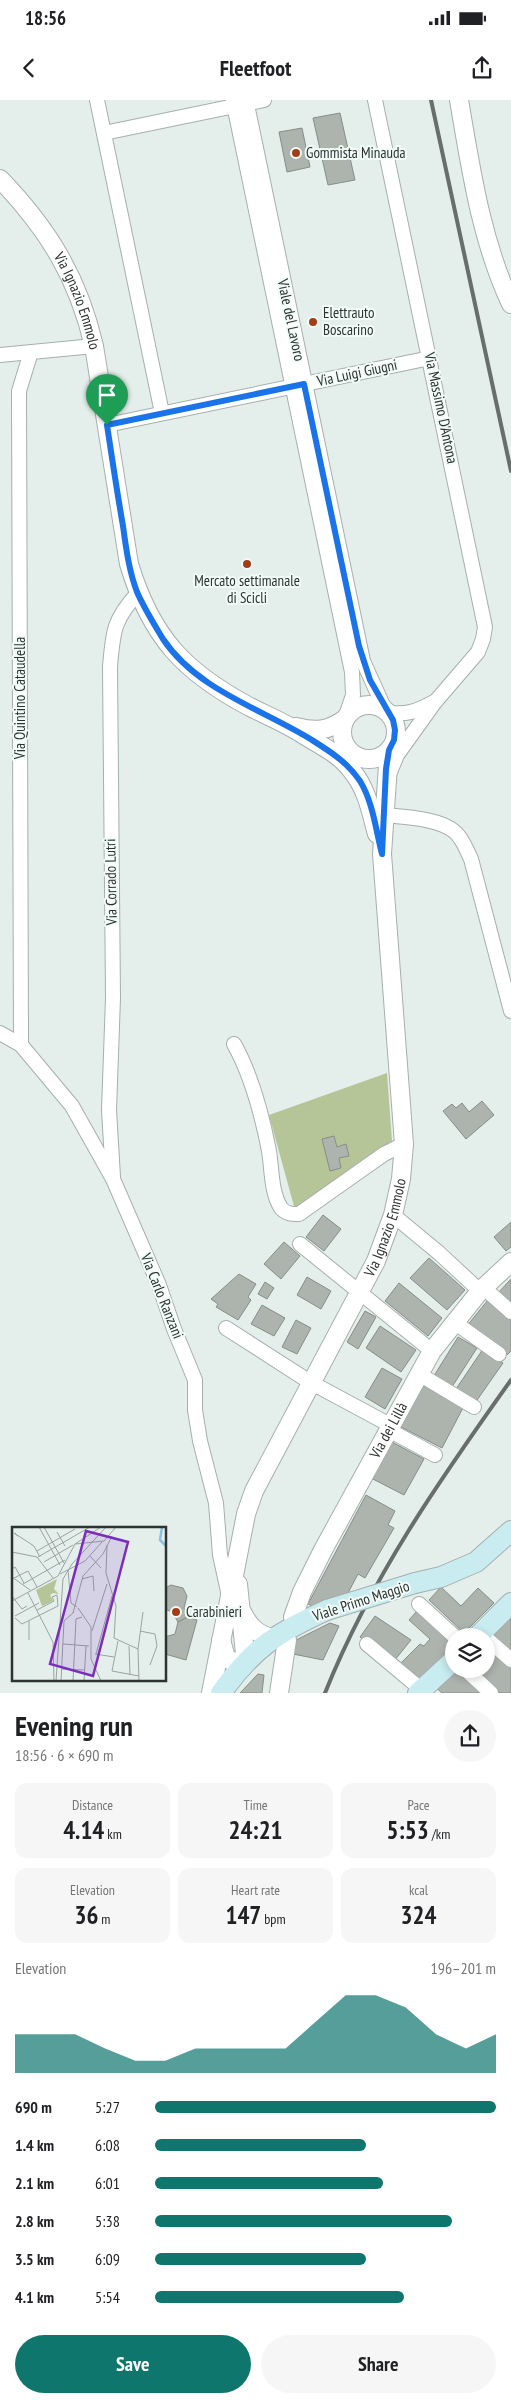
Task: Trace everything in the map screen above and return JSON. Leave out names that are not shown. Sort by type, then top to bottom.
[{"type":"main road","points":[[467,1566],[481,1554],[511,1520]]},
{"type":"main road","points":[[467,1566],[484,1558],[511,1531]]},
{"type":"main road","name":"Viale Primo Maggio","points":[[221,1693],[241,1666],[279,1639],[327,1610],[441,1577],[467,1566]]},
{"type":"main road","points":[[489,1628],[511,1603]]},
{"type":"main road","points":[[425,1690],[445,1669]]},
{"type":"street","points":[[97,100],[162,414]]},
{"type":"street","points":[[104,133],[240,102],[264,100]]},
{"type":"street","name":"Via Massimo D'Antona","points":[[375,100],[485,627],[478,652],[435,702],[397,755],[385,786]]},
{"type":"street","points":[[459,100],[469,160],[483,224],[494,262],[511,304]]},
{"type":"street","name":"Viale del Lavoro","points":[[240,102],[298,386],[359,646],[370,680],[386,712]]},
{"type":"street","name":"Via Ignazio Emmolo","points":[[0,179],[24,204],[54,244],[71,276],[86,311],[94,346],[129,564],[138,593],[164,640],[178,658],[199,676],[249,706],[290,726]]},
{"type":"street","points":[[0,355],[94,346]]},
{"type":"street","name":"Via Quintino Cataudella","points":[[21,1045],[19,391],[31,352]]},
{"type":"street","name":"Via Luigi Giugni","points":[[107,425],[430,358]]},
{"type":"street","points":[[298,386],[352,672],[353,695],[342,729],[343,739],[368,798],[382,854]]},
{"type":"street","name":"Via Corrado Lutri","points":[[113,1180],[109,1110],[113,998],[110,667],[114,629],[123,609],[138,593]]},
{"type":"street","points":[[290,726],[312,731],[324,730],[345,718],[350,712],[364,706],[372,705],[386,712],[399,714],[410,713],[435,702]]},
{"type":"street","points":[[382,854],[385,786],[389,750],[394,740],[395,730],[393,720],[386,712]]},
{"type":"street","points":[[290,726],[351,756],[382,755],[409,739]]},
{"type":"street","points":[[383,815],[422,820],[448,826],[463,842],[471,859],[511,1011]]},
{"type":"street","name":"Via Ignazio Emmolo","points":[[211,1693],[221,1640],[235,1605],[236,1571],[246,1514],[254,1491],[376,1260],[393,1215],[401,1180],[404,1144],[382,854]]},
{"type":"street","name":"Via Carlo Ranzani","points":[[0,1033],[21,1045],[72,1106],[113,1180],[159,1285],[174,1329],[195,1380],[195,1410],[200,1441],[216,1503],[220,1555],[235,1605]]},
{"type":"street","points":[[234,1044],[246,1066],[269,1150],[276,1199],[282,1210],[288,1214],[299,1214],[384,1154],[404,1144]]},
{"type":"street","points":[[393,1215],[511,1312]]},
{"type":"street","points":[[300,1244],[349,1282],[359,1294],[432,1351]]},
{"type":"street","name":"Via dei Lillà","points":[[293,1617],[302,1592],[389,1427],[432,1351],[482,1289],[511,1262]]},
{"type":"street","points":[[454,1322],[499,1354]]},
{"type":"street","points":[[226,1328],[310,1382],[435,1454]]},
{"type":"street","points":[[419,1374],[474,1407]]},
{"type":"street","points":[[419,1604],[445,1628]]},
{"type":"street","points":[[235,1605],[260,1635],[279,1639],[279,1693]]},
{"type":"street","points":[[221,1640],[226,1658],[241,1666],[245,1654],[235,1605]]},
{"type":"street","points":[[367,1644],[425,1690]]},
{"type":"street","points":[[495,1647],[511,1660]]},
{"type":"street","points":[[474,1678],[491,1693]]},
{"type":"green space","points":[[387,1073],[392,1141],[295,1210],[269,1115]]},
{"type":"building","points":[[340,113],[355,180],[328,185],[313,118]]},
{"type":"building","points":[[302,128],[310,167],[287,172],[279,132]]},
{"type":"building","points":[[482,1101],[494,1115],[466,1139],[443,1111],[452,1104],[456,1108],[462,1103],[469,1112]]},
{"type":"building","points":[[334,1136],[337,1147],[346,1144],[349,1156],[339,1158],[341,1168],[330,1171],[322,1139]]},
{"type":"building","points":[[323,1215],[341,1229],[324,1251],[306,1237]]},
{"type":"building","points":[[511,1222],[511,1247],[506,1251],[494,1237]]},
{"type":"building","points":[[284,1242],[300,1256],[281,1279],[264,1264]]},
{"type":"building","points":[[429,1258],[465,1290],[447,1310],[410,1278]]},
{"type":"building","points":[[239,1274],[256,1284],[248,1297],[251,1300],[238,1320],[216,1307],[218,1304],[211,1299]]},
{"type":"building","points":[[307,1277],[331,1291],[321,1309],[297,1295]]},
{"type":"building","points":[[511,1279],[511,1306],[498,1293]]},
{"type":"building","points":[[265,1282],[274,1288],[267,1299],[258,1294]]},
{"type":"building","points":[[399,1283],[442,1318],[428,1336],[385,1301]]},
{"type":"building","points":[[488,1300],[511,1320],[511,1351],[507,1355],[466,1327]]},
{"type":"building","points":[[262,1305],[285,1318],[274,1336],[251,1324]]},
{"type":"building","points":[[365,1311],[376,1317],[358,1349],[347,1342]]},
{"type":"building","points":[[296,1320],[311,1328],[297,1354],[282,1347]]},
{"type":"building","points":[[380,1326],[416,1350],[401,1372],[366,1348]]},
{"type":"building","points":[[458,1337],[477,1348],[450,1390],[432,1379]]},
{"type":"building","points":[[483,1349],[503,1363],[475,1403],[456,1389]]},
{"type":"building","points":[[382,1368],[402,1379],[385,1409],[365,1397]]},
{"type":"building","points":[[421,1384],[464,1406],[442,1448],[399,1426]]},
{"type":"building","points":[[388,1440],[424,1459],[404,1495],[369,1477]]},
{"type":"building","points":[[366,1495],[395,1511],[388,1525],[394,1528],[365,1578],[358,1574],[348,1593],[321,1601],[317,1608],[308,1604]]},
{"type":"building","points":[[171,1585],[183,1588],[187,1596],[184,1608],[188,1617],[178,1622],[172,1612],[166,1609],[166,1588]]},
{"type":"building","points":[[441,1587],[461,1606],[478,1588],[494,1603],[469,1628],[459,1628],[429,1600]]},
{"type":"building","points":[[417,1611],[445,1634],[445,1657],[418,1684],[398,1666],[420,1644],[424,1646],[430,1639],[409,1620]]},
{"type":"building","points":[[507,1615],[511,1618],[511,1652],[495,1637],[495,1628]]},
{"type":"building","points":[[375,1616],[411,1640],[394,1661],[360,1637]]},
{"type":"building","points":[[188,1617],[197,1620],[186,1660],[166,1654],[166,1637],[175,1634],[178,1622]]},
{"type":"building","points":[[330,1623],[339,1626],[323,1660],[293,1654],[296,1640]]},
{"type":"building","points":[[495,1654],[511,1668],[511,1693],[500,1693],[483,1678],[495,1678]]},
{"type":"building","points":[[258,1674],[264,1675],[262,1693],[240,1693]]},
{"type":"building","points":[[445,1677],[466,1678],[483,1693],[442,1693],[434,1686]]},
{"type":"railway","points":[[431,100],[511,471]]},
{"type":"railway","points":[[325,1693],[363,1610],[408,1531],[458,1455],[511,1380]]},
{"type":"place","name":"Gommista Minauda","points":[[296,153]]},
{"type":"place","name":"Elettrauto Boscarino","points":[[313,322]]},
{"type":"place","name":"Mercato settimanale di Scicli","points":[[247,564]]},
{"type":"place","name":"Carabinieri","points":[[176,1612]]},
{"type":"route","points":[[304,384],[359,646],[370,680],[386,712],[393,720],[395,730],[386,769],[382,854],[368,798],[352,770],[339,756],[290,726],[249,706],[199,676],[178,658],[164,640],[138,593],[129,564],[107,425],[304,384]]}]
